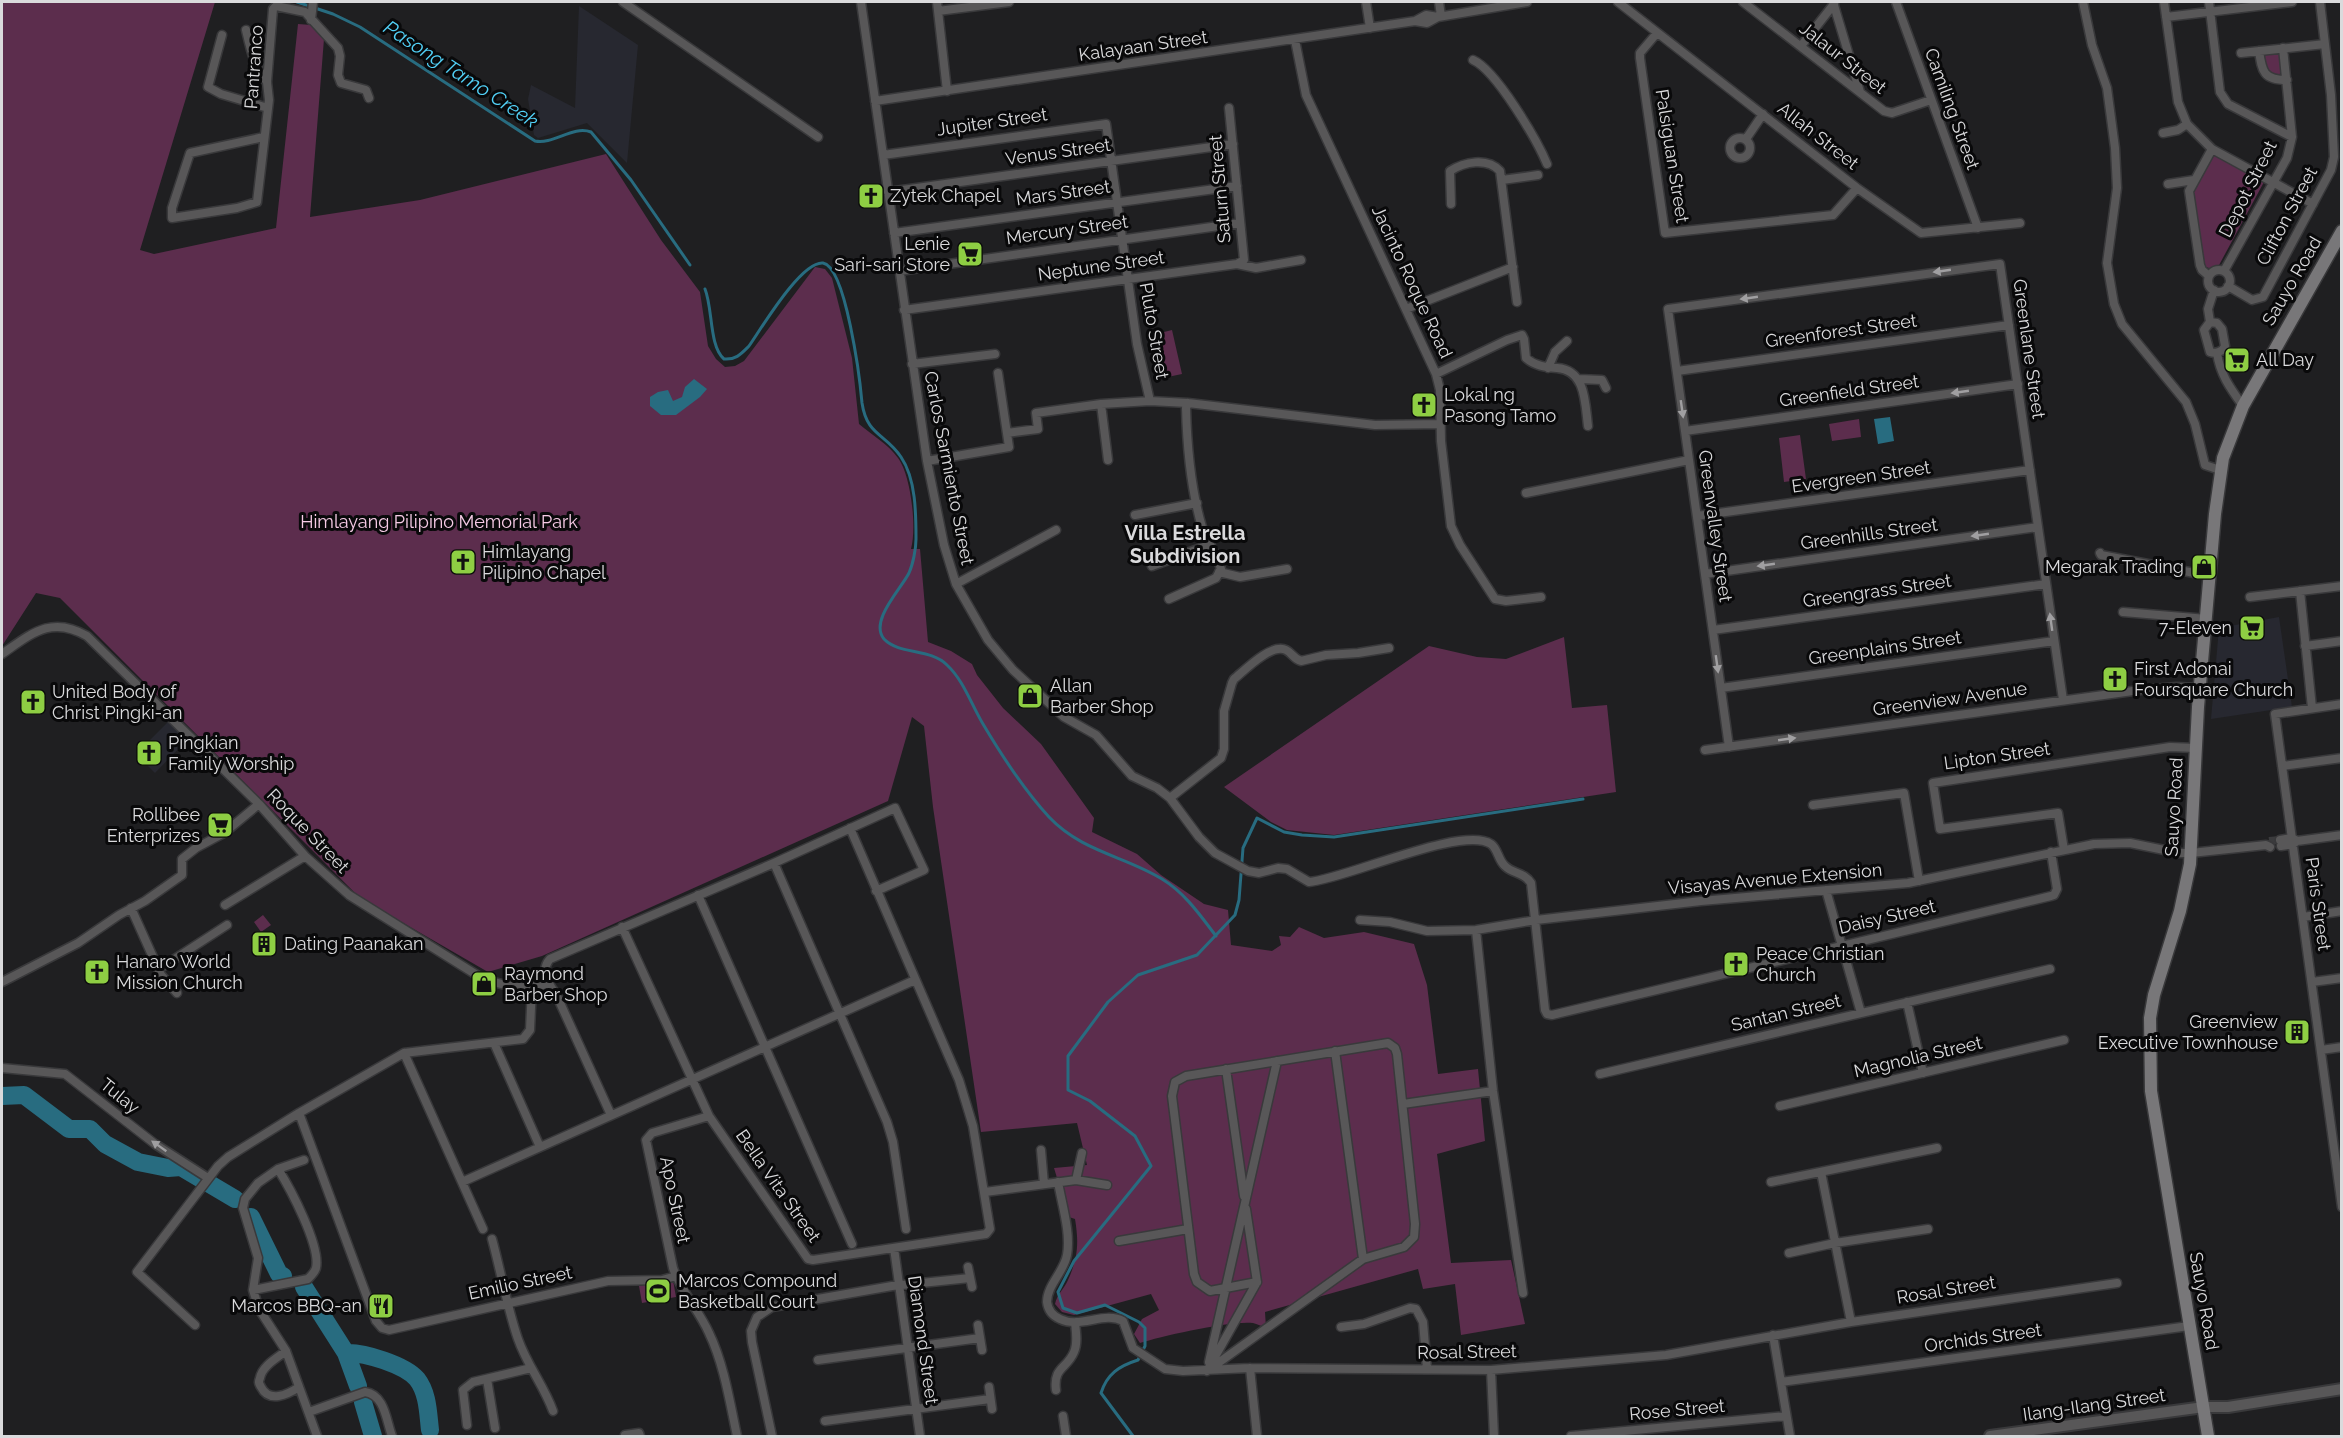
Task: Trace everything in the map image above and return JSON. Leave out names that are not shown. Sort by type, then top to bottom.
[{"type":"main road","name":"Sauyo Road","points":[[2208,1437],[2161,1161],[2149,1070],[2152,1007],[2180,911],[2191,853],[2200,688],[2220,470],[2229,438],[2243,406],[2342,231]]},
{"type":"street","points":[[623,2],[819,137]]},
{"type":"street","name":"Carlos Sarmiento Street","points":[[861,2],[927,461],[944,544],[956,584],[988,640],[1013,670],[1064,717],[1096,735],[1132,776],[1157,788],[1170,798],[1199,837],[1215,853],[1231,863],[1258,873],[1278,868],[1287,869],[1309,882],[1322,881],[1410,852],[1443,844],[1481,840],[1494,846],[1500,861],[1506,868],[1527,877],[1531,883],[1536,921]]},
{"type":"street","points":[[937,2],[947,92]]},
{"type":"street","points":[[938,11],[1009,2]]},
{"type":"street","points":[[1366,2],[1370,28]]},
{"type":"street","points":[[1439,2],[1440,16]]},
{"type":"street","name":"Kalayaan Street","points":[[875,101],[1415,21],[1427,22],[1440,16],[1527,2]]},
{"type":"street","name":"Allah Street","points":[[1618,2],[1857,188],[1921,233],[2020,223]]},
{"type":"street","name":"Jalaur Street","points":[[1743,2],[1884,111],[1892,113],[1930,100]]},
{"type":"street","name":"Camiling Street","points":[[1896,2],[1978,228]]},
{"type":"street","points":[[2084,2],[2092,45],[2107,88],[2115,148],[2117,188],[2107,263],[2114,304],[2122,324],[2186,402],[2195,424],[2205,465],[2220,470]]},
{"type":"street","points":[[2164,2],[2178,102],[2187,124],[2212,149],[2313,204]]},
{"type":"street","points":[[2209,2],[2220,92],[2228,104],[2292,137]]},
{"type":"street","points":[[2166,17],[2256,4],[2292,2]]},
{"type":"street","name":"Clifton Street","points":[[2228,286],[2252,300],[2263,297],[2331,170],[2334,157],[2331,95],[2320,2]]},
{"type":"street","points":[[1802,46],[1834,3]]},
{"type":"street","points":[[1834,3],[1860,92]]},
{"type":"street","points":[[311,20],[313,4]]},
{"type":"street","name":"Pantranco","points":[[264,137],[190,153],[171,208],[172,218],[237,208],[257,202],[268,108],[271,5],[305,12],[338,48],[340,56],[338,75],[341,83],[366,90],[369,98]]},
{"type":"street","points":[[246,30],[252,60],[267,82]]},
{"type":"street","name":"Palsiguan Street","points":[[1657,33],[1640,53],[1640,58],[1665,233],[1833,215],[1857,188]]},
{"type":"street","points":[[222,35],[208,87],[221,94],[268,108]]},
{"type":"street","name":"Jacinto Roque Road","points":[[1295,40],[1304,92],[1436,374],[1440,390],[1440,424],[1450,516],[1455,537],[1495,599],[1506,601],[1541,597]]},
{"type":"street","points":[[2241,53],[2325,44]]},
{"type":"street","name":"Depot Street","points":[[2224,271],[2287,158],[2292,137],[2283,48]]},
{"type":"street","points":[[2259,51],[2261,67],[2267,76],[2287,80]]},
{"type":"street","points":[[1473,60],[1478,62],[1499,86],[1528,124],[1547,164]]},
{"type":"street","name":"Saturn Street","points":[[1229,108],[1244,260],[1238,264]]},
{"type":"street","points":[[1746,139],[1763,114]]},
{"type":"street","name":"Jupiter Street","points":[[883,155],[1106,124]]},
{"type":"street","name":"Pluto Street","points":[[1106,124],[1137,344],[1150,401]]},
{"type":"street","points":[[2163,134],[2178,130],[2187,124]]},
{"type":"street","name":"Venus Street","points":[[888,192],[1233,144]]},
{"type":"street","points":[[2210,276],[2202,270],[2200,265],[2189,197],[2190,185],[2212,149]]},
{"type":"street","points":[[1451,204],[1450,171],[1458,166],[1485,162],[1493,164],[1500,171],[1517,302]]},
{"type":"street","points":[[1502,180],[1538,175]]},
{"type":"street","points":[[2168,184],[2194,180]]},
{"type":"street","name":"Mars Street","points":[[894,233],[1237,186]]},
{"type":"street","name":"Mercury Street","points":[[899,271],[1240,223]]},
{"type":"street","name":"Neptune Street","points":[[904,310],[1238,264],[1256,268],[1301,260]]},
{"type":"street","name":"Greenlane Street","points":[[1668,309],[2000,264],[2063,700]]},
{"type":"street","points":[[1407,309],[1513,267]]},
{"type":"street","points":[[2214,271],[2224,271],[2229,278],[2228,286],[2222,291],[2214,290],[2209,284],[2210,276],[2214,271]]},
{"type":"street","points":[[2210,322],[2217,323],[2222,329],[2225,346],[2217,353],[2210,352],[2204,330],[2210,322],[2208,309],[2214,290]]},
{"type":"street","name":"Greenvalley Street","points":[[1668,309],[1729,747]]},
{"type":"street","name":"Greenforest Street","points":[[1677,371],[2009,325]]},
{"type":"street","points":[[1436,374],[1522,335],[1526,358],[1533,364],[1568,370],[1579,379],[1588,426]]},
{"type":"street","points":[[1548,368],[1555,352],[1568,341]]},
{"type":"street","points":[[2217,353],[2219,367],[2228,386],[2243,406]]},
{"type":"street","points":[[912,364],[995,354]]},
{"type":"street","points":[[927,461],[1009,447],[998,373]]},
{"type":"street","points":[[1579,379],[1602,380],[1606,388]]},
{"type":"street","name":"Greenfield Street","points":[[1685,431],[2018,384]]},
{"type":"street","points":[[1007,433],[1038,429],[1036,413],[1101,404],[1150,401],[1188,403],[1375,425],[1440,424]]},
{"type":"street","points":[[1169,599],[1216,578],[1220,572],[1220,566],[1209,545],[1197,502],[1189,452],[1186,408],[1188,403]]},
{"type":"street","points":[[1101,404],[1108,460]]},
{"type":"street","points":[[1526,493],[1689,460]]},
{"type":"street","name":"Evergreen Street","points":[[1697,516],[2030,470]]},
{"type":"street","points":[[1135,515],[1197,502]]},
{"type":"street","name":"Greenhills Street","points":[[1705,574],[2038,527]]},
{"type":"street","points":[[956,584],[1056,531]]},
{"type":"street","points":[[1152,566],[1209,545]]},
{"type":"street","points":[[2100,553],[2210,576]]},
{"type":"street","points":[[1220,572],[1240,577],[1287,569]]},
{"type":"street","name":"Greengrass Street","points":[[1713,630],[2046,584]]},
{"type":"street","points":[[2250,597],[2342,586]]},
{"type":"street","points":[[2300,591],[2312,708],[2342,704]]},
{"type":"street","points":[[2122,612],[2207,619]]},
{"type":"street","name":"Roque Street","points":[[2,654],[39,629],[65,626],[76,629],[87,636],[259,804],[335,884],[363,905],[480,976],[501,984],[532,986],[548,983]]},
{"type":"street","name":"Greenplains Street","points":[[1721,688],[2054,641]]},
{"type":"street","points":[[2305,646],[2342,641]]},
{"type":"street","points":[[1170,798],[1221,758],[1224,749],[1224,711],[1232,683],[1269,651],[1278,648],[1286,650],[1301,661],[1326,655],[1389,648]]},
{"type":"street","name":"Greenview Avenue","points":[[1705,750],[2063,700],[2168,687],[2200,688]]},
{"type":"street","name":"Paris Street","points":[[2312,708],[2275,714],[2342,1207]]},
{"type":"street","name":"Lipton Street","points":[[2064,850],[2058,813],[1940,829],[1933,783],[2170,747],[2196,748]]},
{"type":"street","points":[[2282,766],[2342,758]]},
{"type":"street","points":[[1813,805],[1904,793],[1919,881]]},
{"type":"street","points":[[2,982],[78,943],[182,875],[182,859],[196,848],[224,833],[259,804]]},
{"type":"street","points":[[611,1115],[556,994],[548,983],[545,968],[550,959],[774,863],[895,808],[924,870],[876,891]]},
{"type":"street","points":[[850,828],[947,1050],[968,1104],[984,1189],[1076,1180],[1107,1185]]},
{"type":"street","points":[[2280,843],[2342,835]]},
{"type":"street","name":"Visayas Avenue Extension","points":[[1360,920],[1390,922],[1427,931],[1476,930],[1701,901],[1919,881],[2050,852],[2114,843],[2130,843],[2180,853],[2268,844]]},
{"type":"street","name":"Daisy Street","points":[[1536,921],[1547,1014],[1562,1014],[2050,896],[2056,889],[2050,852]]},
{"type":"street","points":[[225,905],[305,855]]},
{"type":"street","points":[[774,863],[890,1132],[906,1229]]},
{"type":"street","points":[[1826,890],[1862,1013]]},
{"type":"street","points":[[698,895],[852,1244]]},
{"type":"street","points":[[131,909],[159,969],[177,993]]},
{"type":"street","points":[[2303,916],[2342,911]]},
{"type":"street","points":[[159,969],[227,925]]},
{"type":"street","points":[[622,927],[709,1116]]},
{"type":"street","points":[[1476,930],[1492,1091],[1523,1293]]},
{"type":"street","name":"Santan Street","points":[[1600,1074],[2050,969]]},
{"type":"street","points":[[2312,982],[2342,978]]},
{"type":"street","points":[[462,1182],[915,980]]},
{"type":"street","points":[[195,1325],[137,1272],[208,1178],[228,1156],[404,1053],[519,1040],[526,1037],[530,1030],[532,986]]},
{"type":"street","points":[[1907,1002],[1923,1073]]},
{"type":"street","name":"Magnolia Street","points":[[1780,1106],[2064,1040]]},
{"type":"street","points":[[494,1042],[540,1147]]},
{"type":"street","points":[[1207,1371],[1364,1259],[1404,1247],[1414,1237],[1397,1054],[1392,1045],[1383,1044],[1226,1069],[1186,1076],[1175,1082],[1172,1096],[1194,1274],[1197,1282],[1203,1288],[1219,1290],[1257,1282]]},
{"type":"street","points":[[2321,1050],[2342,1047]]},
{"type":"street","points":[[1335,1052],[1364,1259]]},
{"type":"street","points":[[404,1053],[483,1229]]},
{"type":"street","points":[[1207,1371],[1277,1061]]},
{"type":"street","name":"Tulay","points":[[2,1068],[65,1074],[155,1144],[208,1178]]},
{"type":"street","points":[[1207,1371],[1257,1282],[1226,1069]]},
{"type":"street","points":[[1402,1104],[1492,1091]]},
{"type":"street","name":"Emilio Street","points":[[299,1113],[376,1321],[382,1328],[389,1330],[608,1281],[662,1280],[676,1276]]},
{"type":"street","name":"Bella Vita Street","points":[[709,1116],[810,1260],[986,1234],[990,1229],[984,1189]]},
{"type":"street","name":"Apo Street","points":[[709,1116],[647,1137],[647,1144],[676,1276],[703,1319],[711,1337],[737,1437]]},
{"type":"street","points":[[1771,1182],[1937,1148]]},
{"type":"street","points":[[1041,1150],[1044,1184]]},
{"type":"street","points":[[1076,1180],[1082,1153]]},
{"type":"street","points":[[304,1160],[278,1169],[258,1183],[245,1199],[243,1208],[258,1258],[253,1290],[259,1309],[286,1351],[317,1437]]},
{"type":"street","points":[[253,1290],[308,1279],[316,1270],[316,1257],[295,1197],[278,1169]]},
{"type":"street","points":[[1821,1172],[1851,1322]]},
{"type":"street","points":[[1056,1390],[1056,1376],[1073,1355],[1076,1346],[1075,1323],[1061,1320],[1051,1313],[1047,1304],[1051,1288],[1065,1263],[1067,1253],[1058,1182]]},
{"type":"street","points":[[1119,1241],[1188,1229]]},
{"type":"street","points":[[1789,1252],[1928,1229]]},
{"type":"street","points":[[492,1239],[518,1339],[531,1368],[545,1389],[553,1411]]},
{"type":"street","name":"Diamond Street","points":[[894,1248],[920,1437]]},
{"type":"street","points":[[968,1268],[972,1287]]},
{"type":"street","points":[[772,1437],[752,1342],[751,1331],[757,1317],[772,1307],[899,1285],[970,1278]]},
{"type":"street","name":"Rosal Street","points":[[1075,1323],[1116,1317],[1123,1320],[1133,1348],[1166,1369],[1207,1371],[1250,1368],[1491,1370],[1655,1356],[1851,1322],[2117,1283]]},
{"type":"street","points":[[1341,1327],[1364,1324],[1400,1311],[1416,1309],[1423,1322],[1427,1369]]},
{"type":"street","points":[[978,1325],[982,1350]]},
{"type":"street","name":"Orchids Street","points":[[1781,1382],[2189,1326]]},
{"type":"street","points":[[1773,1335],[1790,1437]]},
{"type":"street","points":[[818,1360],[980,1338]]},
{"type":"street","points":[[286,1351],[270,1364],[260,1376],[259,1382],[264,1393],[269,1396],[287,1395],[299,1388]]},
{"type":"street","points":[[467,1425],[464,1390],[473,1382],[531,1368]]},
{"type":"street","points":[[1250,1368],[1257,1437]]},
{"type":"street","points":[[1491,1370],[1494,1437]]},
{"type":"street","points":[[487,1378],[495,1428]]},
{"type":"street","points":[[989,1387],[992,1409]]},
{"type":"street","name":"Ilang-Ilang Street","points":[[1990,1437],[2204,1407],[2228,1407],[2342,1389]]},
{"type":"street","points":[[309,1412],[365,1392],[373,1393],[380,1399],[392,1437]]},
{"type":"street","points":[[825,1421],[990,1399]]},
{"type":"street","points":[[1063,1416],[1066,1437]]},
{"type":"street","name":"Rose Street","points":[[1571,1437],[1786,1416]]},
{"type":"street","points":[[625,1435],[639,1433],[639,1437]]},
{"type":"shaded area","points":[[579,6],[638,45],[627,163],[587,123],[538,138],[534,135],[528,99],[531,85],[575,108]]},
{"type":"shaded area","points":[[2279,617],[2292,707],[2211,719],[2219,628]]},
{"type":"shaded area","points":[[169,721],[187,740],[155,773],[136,754]]},
{"type":"green space","name":"Himlayang Pilipino Memorial Park","points":[[2,2],[215,2],[140,250],[154,254],[276,228],[298,24],[325,26],[310,217],[420,200],[606,154],[661,240],[700,292],[708,346],[716,359],[725,367],[735,366],[744,361],[815,267],[825,269],[832,278],[852,358],[859,424],[894,453],[903,466],[906,476],[913,515],[911,549],[920,549],[928,642],[951,651],[972,664],[977,675],[1003,708],[1041,744],[1094,818],[1092,832],[1137,854],[1161,875],[1204,904],[1228,910],[1231,945],[1272,951],[1281,945],[1279,936],[1290,937],[1299,927],[1324,938],[1364,932],[1414,944],[1427,985],[1438,1074],[1478,1069],[1485,1141],[1437,1154],[1451,1263],[1511,1260],[1525,1324],[1461,1335],[1455,1284],[1423,1289],[1418,1269],[1265,1312],[1266,1328],[1253,1323],[1230,1324],[1140,1343],[1134,1334],[1142,1319],[1159,1310],[1151,1294],[1074,1315],[1062,1312],[1055,1304],[1074,1265],[1077,1236],[1075,1219],[1069,1217],[1054,1168],[1087,1165],[1077,1123],[981,1132],[933,807],[924,726],[912,717],[888,801],[542,956],[488,972],[360,898],[60,598],[36,593],[2,646]]},
{"type":"green space","points":[[2280,53],[2282,72],[2277,76],[2268,71],[2264,55]]},
{"type":"green space","points":[[2214,155],[2264,182],[2218,267],[2212,269],[2203,266],[2192,194]]},
{"type":"green space","points":[[1172,330],[1182,374],[1158,379],[1148,336]]},
{"type":"green space","points":[[1859,419],[1861,437],[1832,441],[1829,424]]},
{"type":"green space","points":[[1800,435],[1806,479],[1784,482],[1779,438]]},
{"type":"green space","points":[[1564,637],[1572,708],[1607,705],[1616,792],[1334,835],[1287,830],[1271,822],[1224,787],[1429,646],[1477,657],[1506,659]]},
{"type":"green space","points":[[263,915],[271,925],[261,932],[254,922]]},
{"type":"green space","name":"Marcos Compound Basketball Court","points":[[673,1280],[676,1297],[642,1303],[639,1286]]},
{"type":"water","points":[[694,379],[707,389],[676,415],[661,415],[650,406],[650,397],[658,392],[668,390],[673,401],[682,397],[685,387]]},
{"type":"water","points":[[1890,417],[1894,441],[1878,444],[1874,419]]},
{"type":"waterway","name":"Pasong Tamo Creek","points":[[297,2],[333,14],[360,27],[535,141],[549,140],[577,131],[591,132],[631,180],[690,265]]},
{"type":"waterway","name":"Pasong Tamo Creek","points":[[705,289],[719,353],[724,359],[732,359],[749,346],[782,297],[804,273],[814,265],[823,263],[831,269],[839,283],[845,303],[864,414],[872,428],[901,457],[910,476],[914,497],[916,519],[914,556],[909,573],[883,614],[880,632],[884,639],[898,647],[932,656],[953,671],[990,736],[1014,772],[1040,807],[1062,829],[1090,846],[1162,879],[1192,905],[1216,936]]},
{"type":"waterway","name":"Pasong Tamo Creek","points":[[1133,1436],[1101,1393],[1110,1376],[1125,1365],[1138,1360],[1145,1346],[1145,1328],[1139,1322],[1105,1305],[1077,1313],[1063,1308],[1058,1292],[1074,1261],[1151,1166],[1135,1136],[1090,1101],[1068,1090],[1068,1056],[1108,1002],[1138,975],[1197,955],[1235,915],[1239,900],[1243,848],[1257,818],[1284,832],[1334,837],[1583,799]]},
{"type":"waterway","points":[[2,1096],[24,1095],[69,1129],[90,1129],[105,1144],[138,1162],[168,1168],[181,1167],[235,1199]]},
{"type":"waterway","points":[[251,1217],[279,1274],[283,1276]]},
{"type":"waterway","points":[[304,1287],[346,1353],[358,1386]]},
{"type":"waterway","points":[[346,1353],[384,1360],[417,1379],[425,1397],[430,1430]]},
{"type":"waterway","points":[[363,1402],[373,1436]]},
{"type":"tunnel","points":[[2269,841],[2280,840]]},
{"type":"place","name":"Zytek Chapel","points":[[871,196]]},
{"type":"place","name":"Lenie Sari-sari Store","points":[[970,254]]},
{"type":"place","name":"All Day","points":[[2237,360]]},
{"type":"place","name":"Lokal ng Pasong Tamo","points":[[1424,405]]},
{"type":"place","name":"Himlayang Pilipino Chapel","points":[[463,562]]},
{"type":"place","name":"Megarak Trading","points":[[2204,567]]},
{"type":"place","name":"7-Eleven","points":[[2252,628]]},
{"type":"place","name":"First Adonai Foursquare Church","points":[[2115,679]]},
{"type":"place","name":"Allan Barber Shop","points":[[1030,696]]},
{"type":"place","name":"United Body of Christ Pingki-an","points":[[33,702]]},
{"type":"place","name":"Pingkian Family Worship","points":[[149,753]]},
{"type":"place","name":"Rollibee Enterprizes","points":[[220,825]]},
{"type":"place","name":"Dating Paanakan","points":[[264,944]]},
{"type":"place","name":"Peace Christian Church","points":[[1736,964]]},
{"type":"place","name":"Hanaro World Mission Church","points":[[97,972]]},
{"type":"place","name":"Raymond Barber Shop","points":[[484,984]]},
{"type":"place","name":"Greenview Executive Townhouse","points":[[2297,1032]]},
{"type":"place","name":"Marcos Compound Basketball Court","points":[[658,1291]]},
{"type":"place","name":"Marcos BBQ-an","points":[[381,1306]]},
{"type":"district","name":"Villa Estrella Subdivision","points":[[1185,544]]}]
